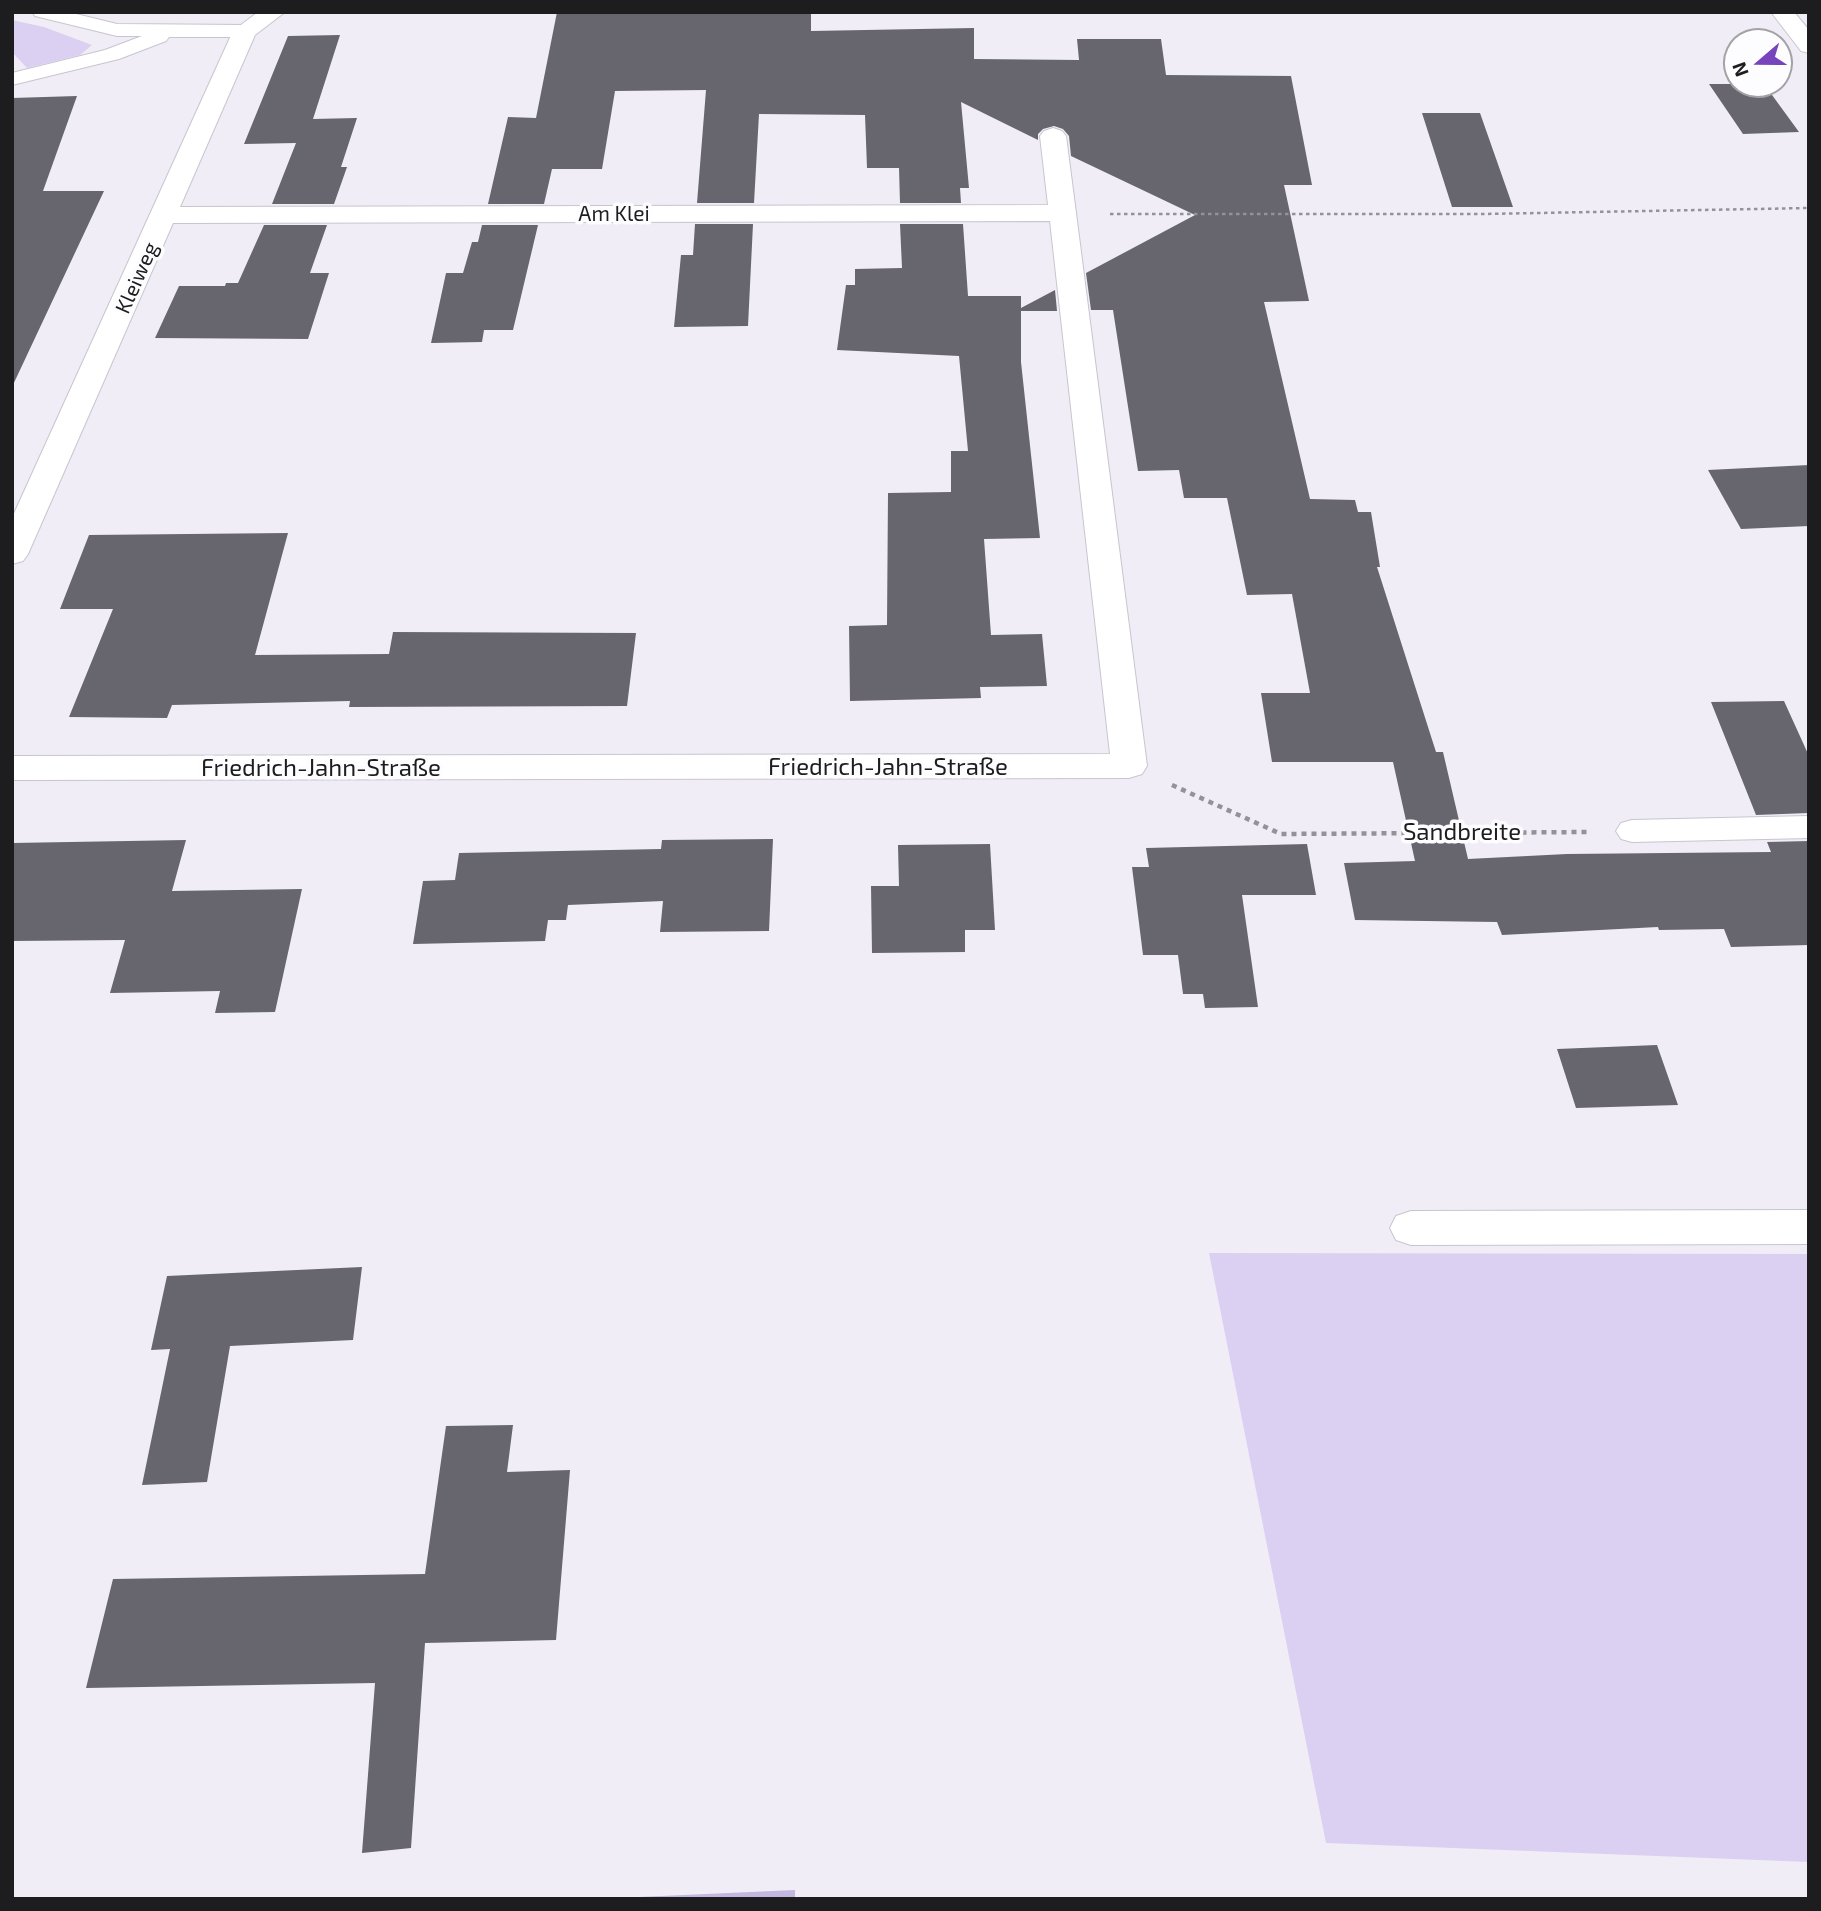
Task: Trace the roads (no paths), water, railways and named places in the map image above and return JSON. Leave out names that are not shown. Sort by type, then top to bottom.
[{"type":"street","points":[[245,31],[274,12]]},
{"type":"street","points":[[1782,12],[1809,46]]},
{"type":"street","name":"Kleiweg","points":[[12,554],[245,31]]},
{"type":"street","points":[[1053,136],[1063,214]]},
{"type":"street","name":"Am Klei","points":[[165,215],[1063,214]]},
{"type":"street","name":"Friedrich-Jahn-Straße","points":[[12,768],[1129,766],[1063,214]]},
{"type":"street","points":[[1411,1228],[1809,1227]]},
{"type":"lane","points":[[42,12],[117,30],[245,31]]},
{"type":"lane","points":[[12,79],[112,55],[175,31]]},
{"type":"lane","points":[[1632,831],[1809,827]]}]
